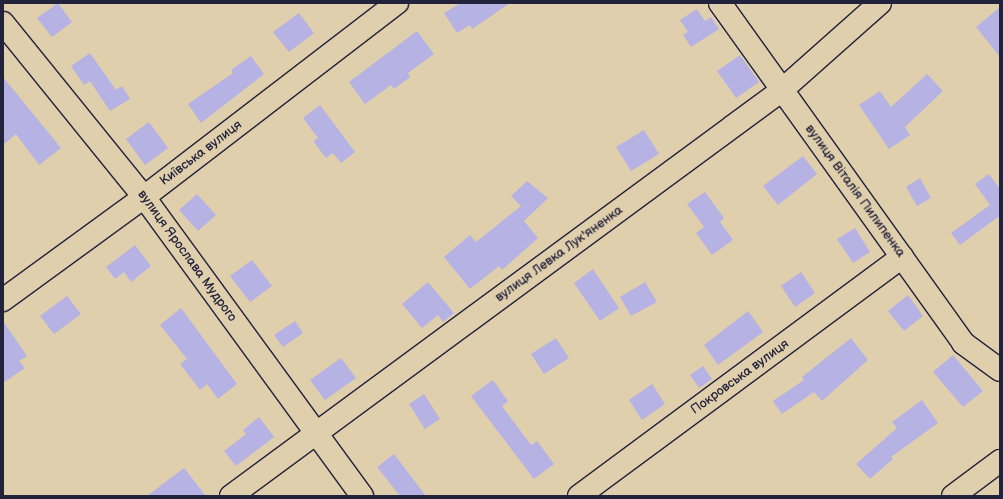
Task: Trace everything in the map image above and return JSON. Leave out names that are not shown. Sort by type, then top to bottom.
[{"type":"street","name":"Київська вулиця","points":[[3,300],[144,196],[397,3]]},
{"type":"street","name":"вулиця Віталія Пилипенка","points":[[720,3],[963,343],[1000,370]]},
{"type":"street","name":"вулиця Левка Лук'яненка","points":[[231,496],[315,432],[782,90],[880,3]]},
{"type":"street","name":"вулиця Ярослава Мудрого","points":[[3,23],[144,196],[362,496]]},
{"type":"street","name":"Покровська вулиця","points":[[579,496],[902,257]]},
{"type":"street","points":[[953,496],[1000,461]]},
{"type":"building","points":[[58,3],[72,22],[52,37],[37,18]]},
{"type":"building","points":[[461,3],[510,3],[472,29],[470,25],[457,33],[444,13]]},
{"type":"building","points":[[1000,7],[1000,57],[976,27]]},
{"type":"building","points":[[697,9],[705,21],[711,17],[719,29],[691,47],[683,35],[688,32],[680,20]]},
{"type":"building","points":[[299,13],[314,33],[289,52],[273,32]]},
{"type":"building","points":[[417,31],[434,54],[408,73],[410,77],[394,89],[391,85],[365,104],[349,82]]},
{"type":"building","points":[[90,53],[116,90],[122,86],[130,99],[110,111],[90,81],[84,85],[71,66]]},
{"type":"building","points":[[740,55],[759,82],[736,98],[717,71]]},
{"type":"building","points":[[251,56],[264,74],[201,123],[188,104],[233,73],[231,70]]},
{"type":"building","points":[[927,74],[943,91],[905,127],[910,135],[889,149],[859,105],[880,91],[891,107]]},
{"type":"building","points":[[3,77],[61,148],[39,165],[16,134],[3,145]]},
{"type":"building","points":[[320,105],[355,152],[341,163],[333,153],[326,158],[313,141],[318,138],[303,118]]},
{"type":"building","points":[[149,122],[168,148],[145,165],[126,139]]},
{"type":"building","points":[[644,130],[659,154],[631,171],[616,147]]},
{"type":"building","points":[[803,156],[817,174],[778,205],[763,186]]},
{"type":"building","points":[[989,174],[1000,189],[1000,219],[998,217],[960,245],[951,233],[990,205],[975,184]]},
{"type":"building","points":[[920,178],[931,198],[917,206],[906,187]]},
{"type":"building","points":[[527,181],[548,198],[524,221],[538,238],[502,270],[499,266],[470,289],[444,257],[470,235],[476,242],[521,206],[511,196]]},
{"type":"building","points":[[705,192],[724,218],[720,222],[733,240],[712,255],[696,233],[704,227],[687,204]]},
{"type":"building","points":[[197,194],[216,215],[198,231],[179,210]]},
{"type":"building","points":[[855,228],[870,252],[853,263],[837,239]]},
{"type":"building","points":[[135,245],[151,266],[131,282],[124,272],[115,279],[106,267]]},
{"type":"building","points":[[252,260],[272,286],[250,302],[230,276]]},
{"type":"building","points":[[593,269],[619,308],[600,321],[574,283]]},
{"type":"building","points":[[801,272],[815,293],[795,307],[781,286]]},
{"type":"building","points":[[428,282],[454,313],[443,322],[438,315],[422,328],[402,304]]},
{"type":"building","points":[[645,282],[657,302],[631,316],[620,297]]},
{"type":"building","points":[[908,295],[923,316],[904,331],[888,311]]},
{"type":"building","points":[[67,296],[81,314],[54,334],[40,316]]},
{"type":"building","points":[[181,308],[237,384],[218,399],[207,384],[200,390],[180,364],[187,359],[160,325]]},
{"type":"building","points":[[748,311],[763,332],[718,365],[704,345]]},
{"type":"building","points":[[3,321],[27,356],[19,361],[25,368],[3,383]]},
{"type":"building","points":[[295,321],[303,333],[283,347],[274,335]]},
{"type":"building","points":[[556,338],[569,358],[544,374],[531,354]]},
{"type":"building","points":[[851,338],[868,360],[822,401],[814,392],[782,414],[773,401],[804,380],[802,377]]},
{"type":"building","points":[[953,355],[983,391],[963,407],[933,372]]},
{"type":"building","points":[[341,358],[356,378],[325,400],[310,380]]},
{"type":"building","points":[[703,366],[712,379],[699,388],[690,375]]},
{"type":"building","points":[[493,380],[508,401],[502,406],[531,445],[537,441],[554,464],[534,479],[471,396]]},
{"type":"building","points":[[652,384],[665,404],[642,420],[629,400]]},
{"type":"building","points":[[424,394],[440,419],[425,429],[409,404]]},
{"type":"building","points":[[922,400],[938,423],[891,457],[893,459],[870,479],[856,464],[897,428],[892,422]]},
{"type":"building","points":[[259,417],[274,437],[236,466],[224,451],[246,434],[243,430]]},
{"type":"building","points":[[394,454],[426,496],[400,496],[377,467]]},
{"type":"building","points":[[184,468],[206,496],[147,496]]}]
